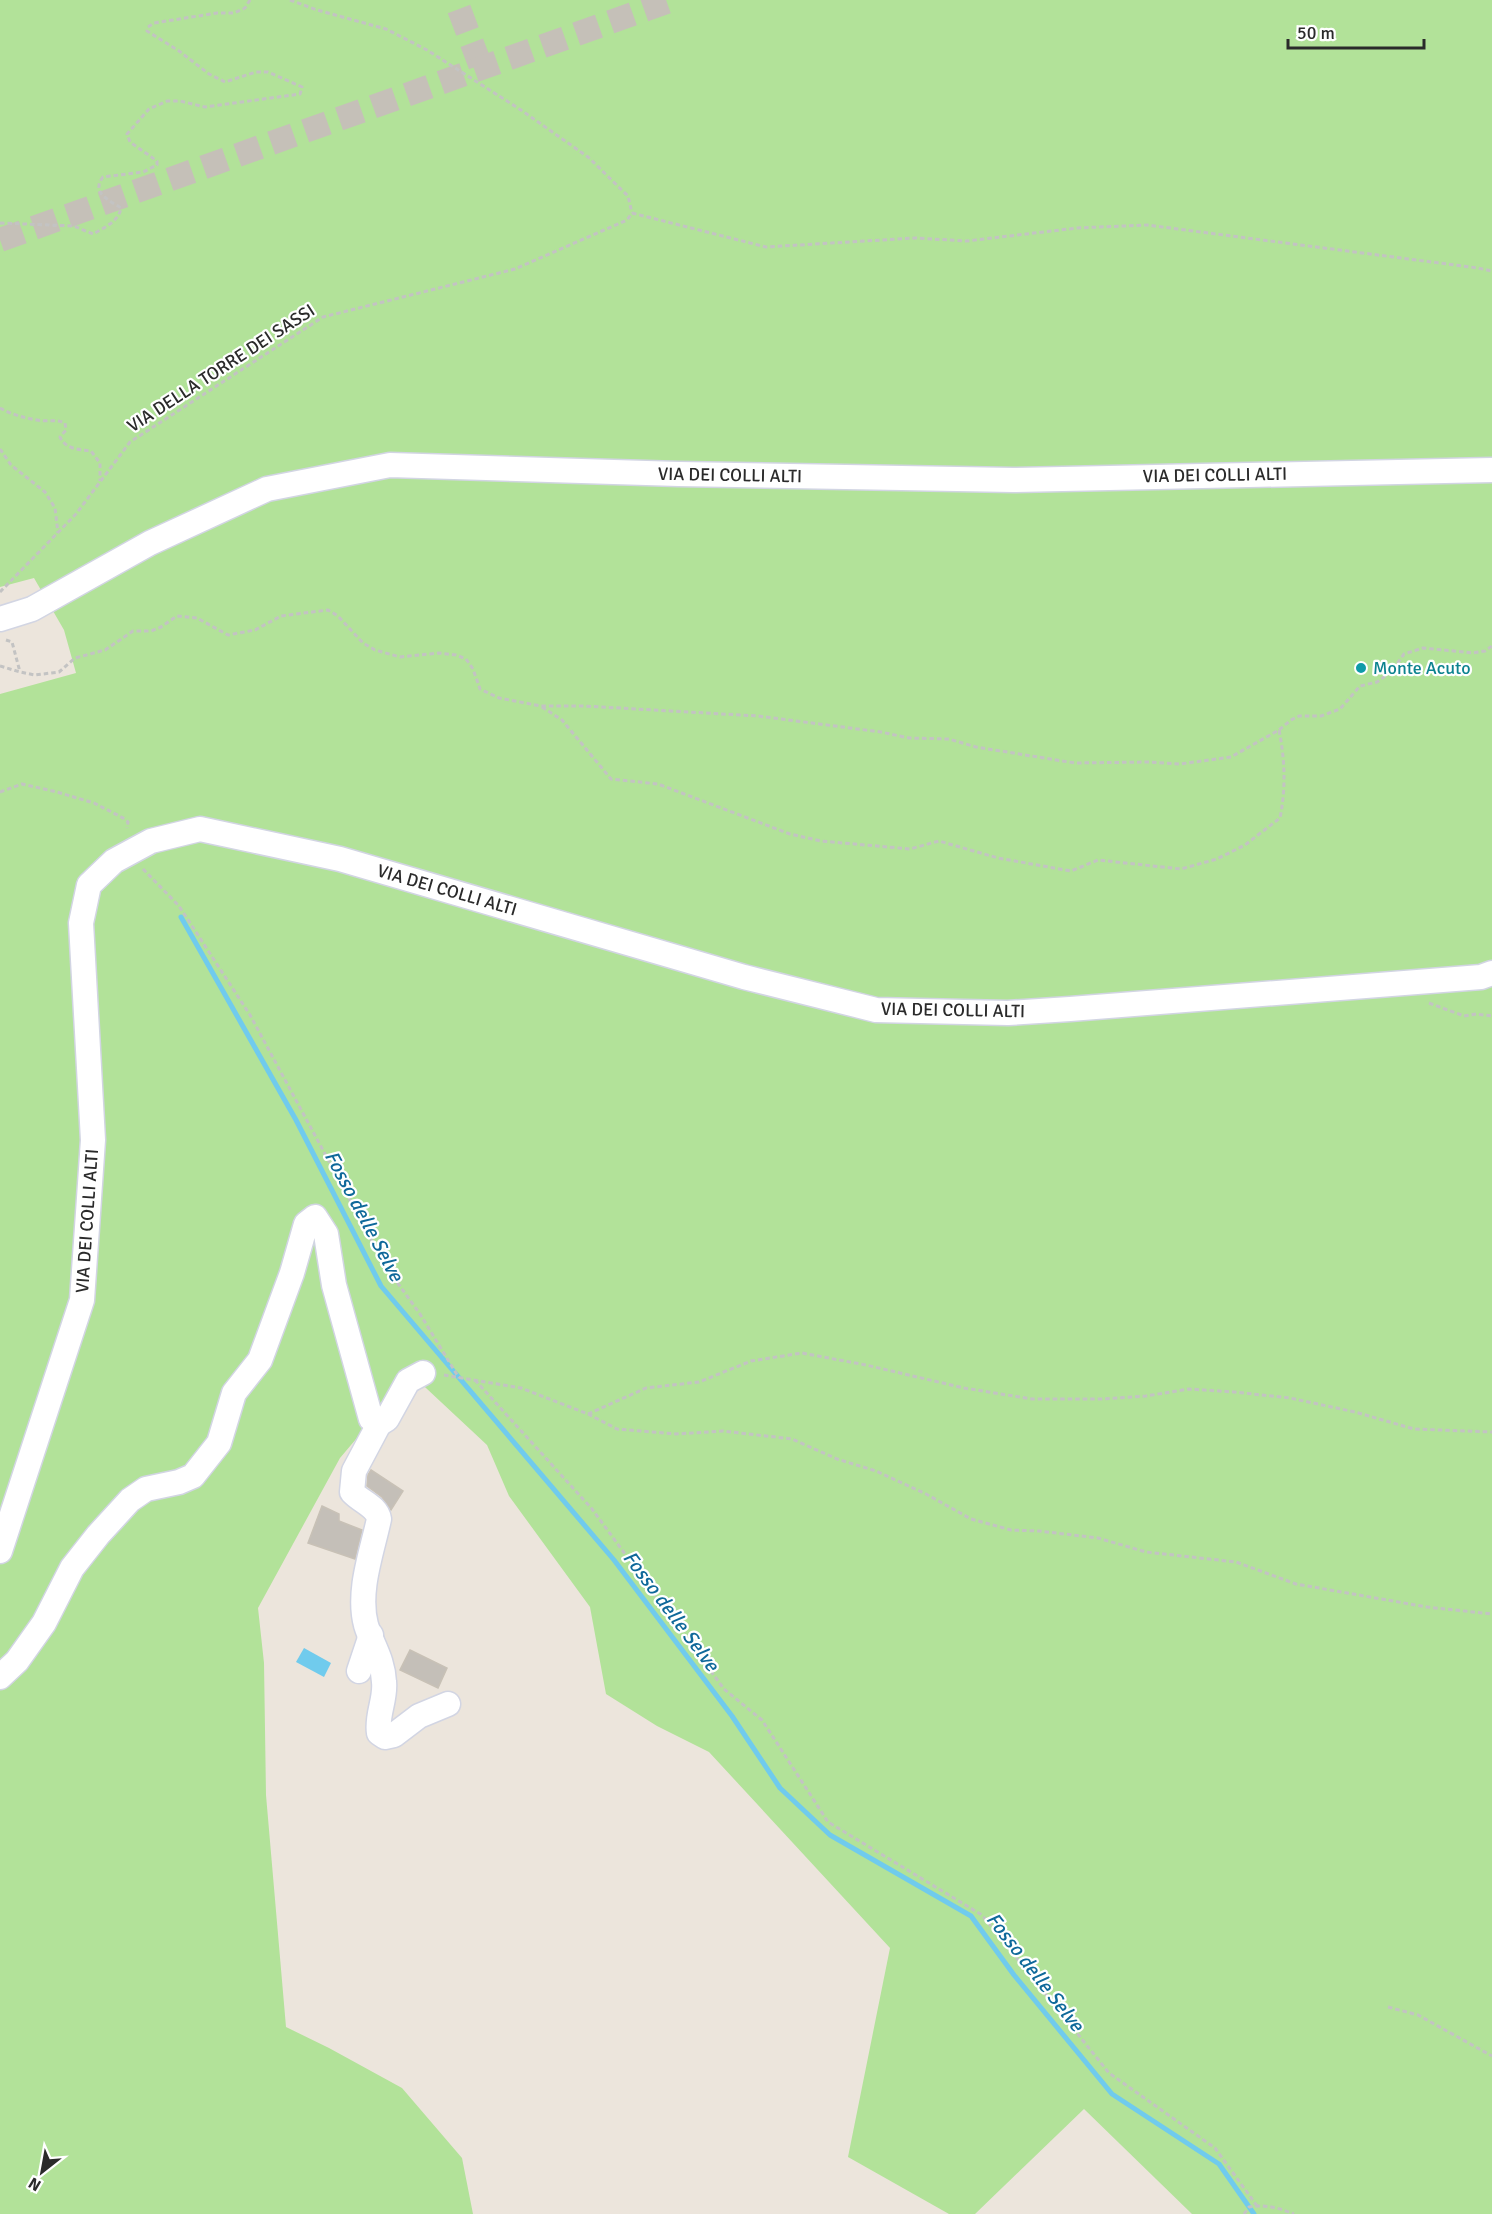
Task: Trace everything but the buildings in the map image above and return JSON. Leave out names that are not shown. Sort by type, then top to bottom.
[{"type":"street","name":"VIA DEI COLLI ALTI","points":[[0,619],[32,609],[150,543],[267,489],[390,465],[680,474],[1014,480],[1492,470]]},
{"type":"street","name":"VIA DEI COLLI ALTI","points":[[0,1551],[82,1300],[93,1140],[81,923],[88,885],[114,861],[127,842],[151,841],[200,830],[340,859],[744,977],[876,1010],[1008,1013],[1470,978],[1492,973]]},
{"type":"street","points":[[0,1677],[17,1661],[44,1623],[72,1568],[130,1500],[146,1489],[179,1482],[193,1476],[219,1443],[234,1393],[260,1360],[292,1273],[306,1224],[315,1217],[326,1234],[334,1285],[371,1419],[379,1425]]},
{"type":"street","points":[[423,1373],[408,1381],[387,1419],[379,1425],[354,1471],[352,1492],[379,1514],[364,1592],[366,1625],[379,1653],[385,1687],[378,1725],[379,1733],[385,1737],[394,1736],[419,1716],[448,1704]]},
{"type":"street","points":[[359,1671],[371,1635]]},
{"type":"path","points":[[0,223],[74,226],[93,234],[121,213],[121,208],[110,203],[101,194],[98,185],[100,180],[103,177],[143,172],[158,165],[157,161],[130,142],[127,134],[149,109],[167,101],[180,101],[205,107],[300,94],[302,87],[268,72],[256,72],[225,82],[209,74],[179,51],[147,32],[148,27],[154,23],[217,13],[234,14],[245,8],[250,0]]},
{"type":"path","points":[[290,0],[386,29],[426,50],[521,110],[588,157],[628,196],[632,213],[766,247],[915,238],[967,241],[1077,228],[1147,225],[1492,271]]},
{"type":"path","name":"VIA DELLA TORRE DEI SASSI","points":[[0,592],[76,514],[130,442],[323,317],[525,266],[627,220],[632,213]]},
{"type":"path","points":[[0,408],[39,421],[58,420],[65,423],[66,430],[60,437],[63,444],[71,448],[91,451],[100,463],[100,483]]},
{"type":"path","points":[[0,449],[10,465],[45,492],[55,508],[58,533]]},
{"type":"path","points":[[0,666],[35,675],[59,672],[75,658],[105,650],[133,631],[151,631],[177,616],[197,618],[228,635],[255,630],[281,616],[328,610],[338,616],[363,643],[375,650],[400,657],[429,653],[456,655],[466,659],[473,669],[480,688],[499,698],[541,706],[584,706],[758,716],[881,732],[909,738],[949,739],[976,747],[1075,763],[1180,764],[1231,757],[1299,716],[1321,716],[1340,709],[1360,686],[1377,682],[1391,672],[1404,654],[1423,648],[1473,654],[1485,651],[1492,646]]},
{"type":"path","points":[[0,637],[12,642],[20,672]]},
{"type":"path","points":[[541,706],[562,720],[611,779],[658,784],[790,834],[821,841],[910,849],[939,842],[998,858],[1071,871],[1098,860],[1181,868],[1217,860],[1245,845],[1280,818],[1285,792],[1283,750],[1279,730]]},
{"type":"path","points":[[0,792],[22,784],[81,798],[125,819],[128,827],[127,842],[179,906],[250,1015],[386,1267],[420,1314],[459,1378],[521,1388],[588,1414],[617,1429],[676,1434],[723,1431],[792,1439],[837,1459],[876,1471],[926,1494],[970,1520],[1011,1530],[1098,1538],[1146,1552],[1236,1562],[1296,1584],[1427,1607],[1492,1614]]},
{"type":"path","points":[[1420,1004],[1438,1006],[1464,1016],[1476,1014],[1492,1016]]},
{"type":"path","points":[[588,1414],[646,1388],[699,1382],[751,1360],[802,1353],[964,1388],[1032,1399],[1135,1397],[1189,1389],[1234,1392],[1290,1398],[1414,1429],[1492,1432]]},
{"type":"path","points":[[475,1380],[592,1509],[724,1689],[762,1720],[828,1822],[982,1915],[1109,2073],[1215,2148],[1257,2206]]},
{"type":"path","points":[[1388,2007],[1418,2015],[1492,2056]]},
{"type":"path","points":[[1244,2214],[1249,2207],[1257,2206],[1278,2208],[1294,2214]]},
{"type":"green space","points":[[0,0],[1492,0],[1492,2214],[1192,2214],[1084,2109],[975,2214],[949,2214],[848,2157],[890,1948],[709,1752],[657,1726],[606,1694],[590,1607],[509,1496],[487,1445],[411,1374],[340,1458],[258,1608],[264,1663],[266,1795],[286,2027],[402,2088],[462,2158],[473,2214],[0,2214],[0,694],[76,673],[64,630],[34,578],[0,587]]},
{"type":"water","points":[[304,1648],[331,1663],[324,1677],[296,1662]]},
{"type":"waterway","name":"Fosso delle Selve","points":[[181,917],[296,1120],[381,1286],[614,1560],[732,1716],[780,1788],[830,1835],[971,1916],[1014,1975],[1112,2094],[1219,2164],[1254,2214]]},
{"type":"tunnel","points":[[0,240],[672,0]]},
{"type":"tunnel","points":[[459,9],[481,67]]},
{"type":"place","name":"Monte Acuto","points":[[1361,668]]}]
